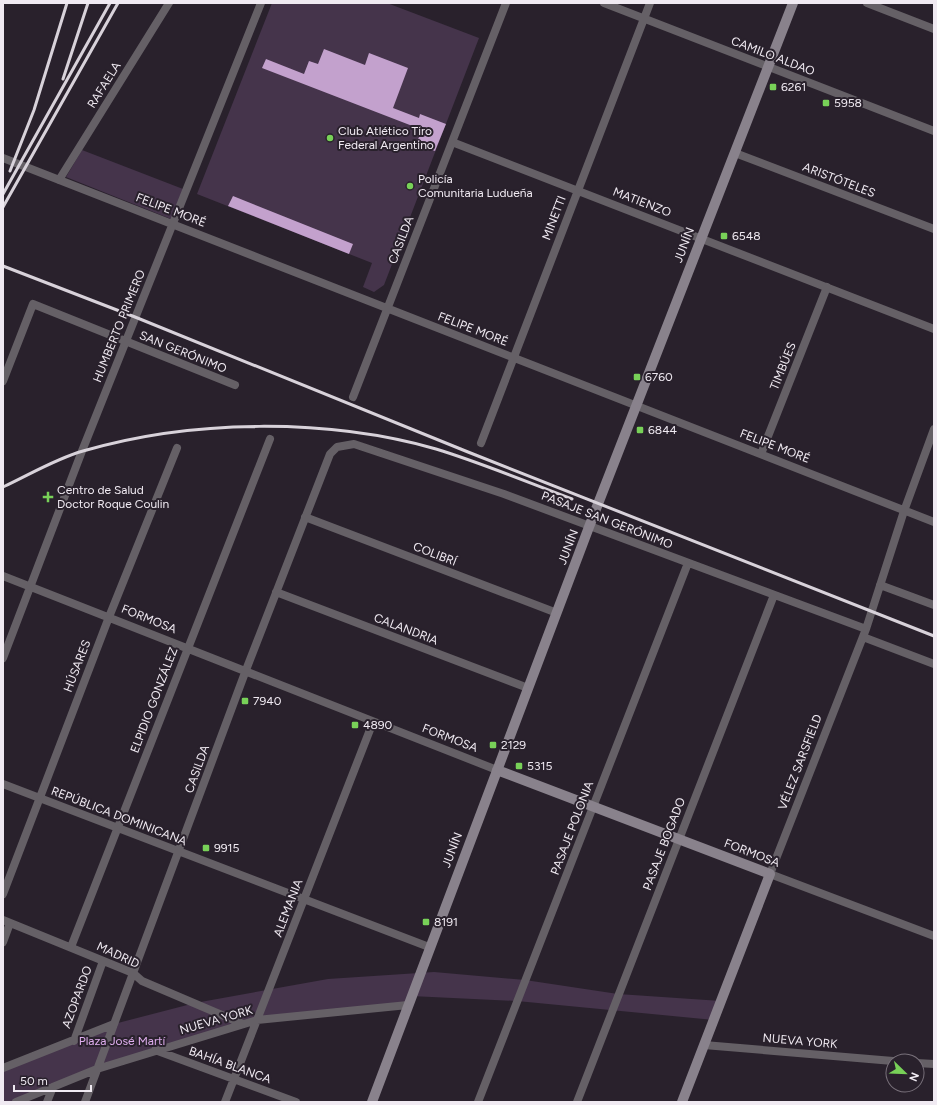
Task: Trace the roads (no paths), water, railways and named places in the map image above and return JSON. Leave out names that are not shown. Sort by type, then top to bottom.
[{"type":"main road","name":"JUNÍN","points":[[372,1102],[429,947],[589,527],[793,3]]},
{"type":"main road","name":"FORMOSA","points":[[497,770],[770,874]]},
{"type":"main road","name":"VÉLEZ SARSFIELD","points":[[682,1102],[770,874]]},
{"type":"street","name":"RAFAELA","points":[[59,180],[169,3]]},
{"type":"street","name":"HUMBERTO PRIMERO","points":[[3,658],[82,451],[174,224],[261,3]]},
{"type":"street","name":"CASILDA","points":[[353,397],[506,3]]},
{"type":"street","name":"CAMILO ALDAO","points":[[604,3],[934,131]]},
{"type":"street","name":"MINETTI","points":[[481,443],[650,3]]},
{"type":"street","points":[[867,3],[934,29]]},
{"type":"street","name":"MATIENZO","points":[[452,142],[934,329]]},
{"type":"street","name":"ARISTÓTELES","points":[[735,153],[934,229]]},
{"type":"street","name":"FELIPE MORÉ","points":[[3,158],[934,522]]},
{"type":"street","name":"TIMBÚES","points":[[761,454],[827,287]]},
{"type":"street","name":"SAN GERÓNIMO","points":[[3,381],[33,304],[236,386]]},
{"type":"street","name":"VÉLEZ SARSFIELD","points":[[770,874],[866,629],[904,510],[934,429]]},
{"type":"street","name":"ELPIDIO GONZÁLEZ","points":[[70,948],[270,440]]},
{"type":"street","name":"PASAJE SAN GERÓNIMO","points":[[337,447],[354,444],[504,494],[589,527],[866,629]]},
{"type":"street","name":"CASILDA","points":[[85,1102],[276,592],[330,454],[337,447]]},
{"type":"street","name":"HÚSARES","points":[[3,894],[109,617],[177,448]]},
{"type":"street","name":"COLIBRÍ","points":[[306,517],[557,613]]},
{"type":"street","name":"PASAJE POLONIA","points":[[478,1102],[688,563]]},
{"type":"street","name":"FORMOSA","points":[[3,576],[246,670],[373,722],[497,770]]},
{"type":"street","points":[[880,585],[934,605]]},
{"type":"street","name":"CALANDRIA","points":[[276,592],[528,688]]},
{"type":"street","name":"PASAJE BOGADO","points":[[577,1102],[774,595]]},
{"type":"street","points":[[863,637],[934,664]]},
{"type":"street","name":"ALEMANIA","points":[[225,1102],[373,722]]},
{"type":"street","name":"REPÚBLICA DOMINICANA","points":[[3,784],[429,947]]},
{"type":"street","name":"FORMOSA","points":[[770,874],[934,936]]},
{"type":"street","points":[[3,942],[6,921]]},
{"type":"street","name":"MADRID","points":[[6,921],[134,973],[142,981],[243,1024]]},
{"type":"street","name":"AZOPARDO","points":[[74,1041],[103,961]]},
{"type":"street","name":"NUEVA YORK","points":[[16,1102],[97,1069],[257,1020],[408,1005]]},
{"type":"street","points":[[3,1068],[114,1024]]},
{"type":"street","name":"NUEVA YORK","points":[[704,1045],[885,1060]]},
{"type":"street","name":"BAHÍA BLANCA","points":[[155,1050],[296,1102]]},
{"type":"street","points":[[47,1102],[53,1087]]},
{"type":"railway","points":[[10,171],[34,110],[67,3]]},
{"type":"railway","points":[[63,79],[88,3]]},
{"type":"railway","points":[[3,194],[110,3]]},
{"type":"railway","points":[[3,207],[118,3]]},
{"type":"railway","points":[[3,266],[135,317],[468,452],[934,636]]},
{"type":"railway","points":[[3,487],[73,454],[125,440],[214,428],[260,426],[350,432],[394,439],[453,454],[572,499]]},
{"type":"place","name":"6261","points":[[773,87]]},
{"type":"place","name":"5958","points":[[826,103]]},
{"type":"place","name":"Club Atlético Tiro Federal Argentino","points":[[330,138]]},
{"type":"place","name":"Policía Comunitaria Ludueña","points":[[410,186]]},
{"type":"place","name":"6548","points":[[724,236]]},
{"type":"place","name":"6760","points":[[637,377]]},
{"type":"place","name":"6844","points":[[640,430]]},
{"type":"place","name":"Centro de Salud Doctor Roque Coulin","points":[[48,497]]},
{"type":"place","name":"7940","points":[[245,701]]},
{"type":"place","name":"4890","points":[[355,725]]},
{"type":"place","name":"2129","points":[[493,745]]},
{"type":"place","name":"5315","points":[[519,766]]},
{"type":"place","name":"9915","points":[[206,848]]},
{"type":"place","name":"8191","points":[[426,922]]},
{"type":"park label","name":"Plaza José Martí","points":[[122,1041]]}]
